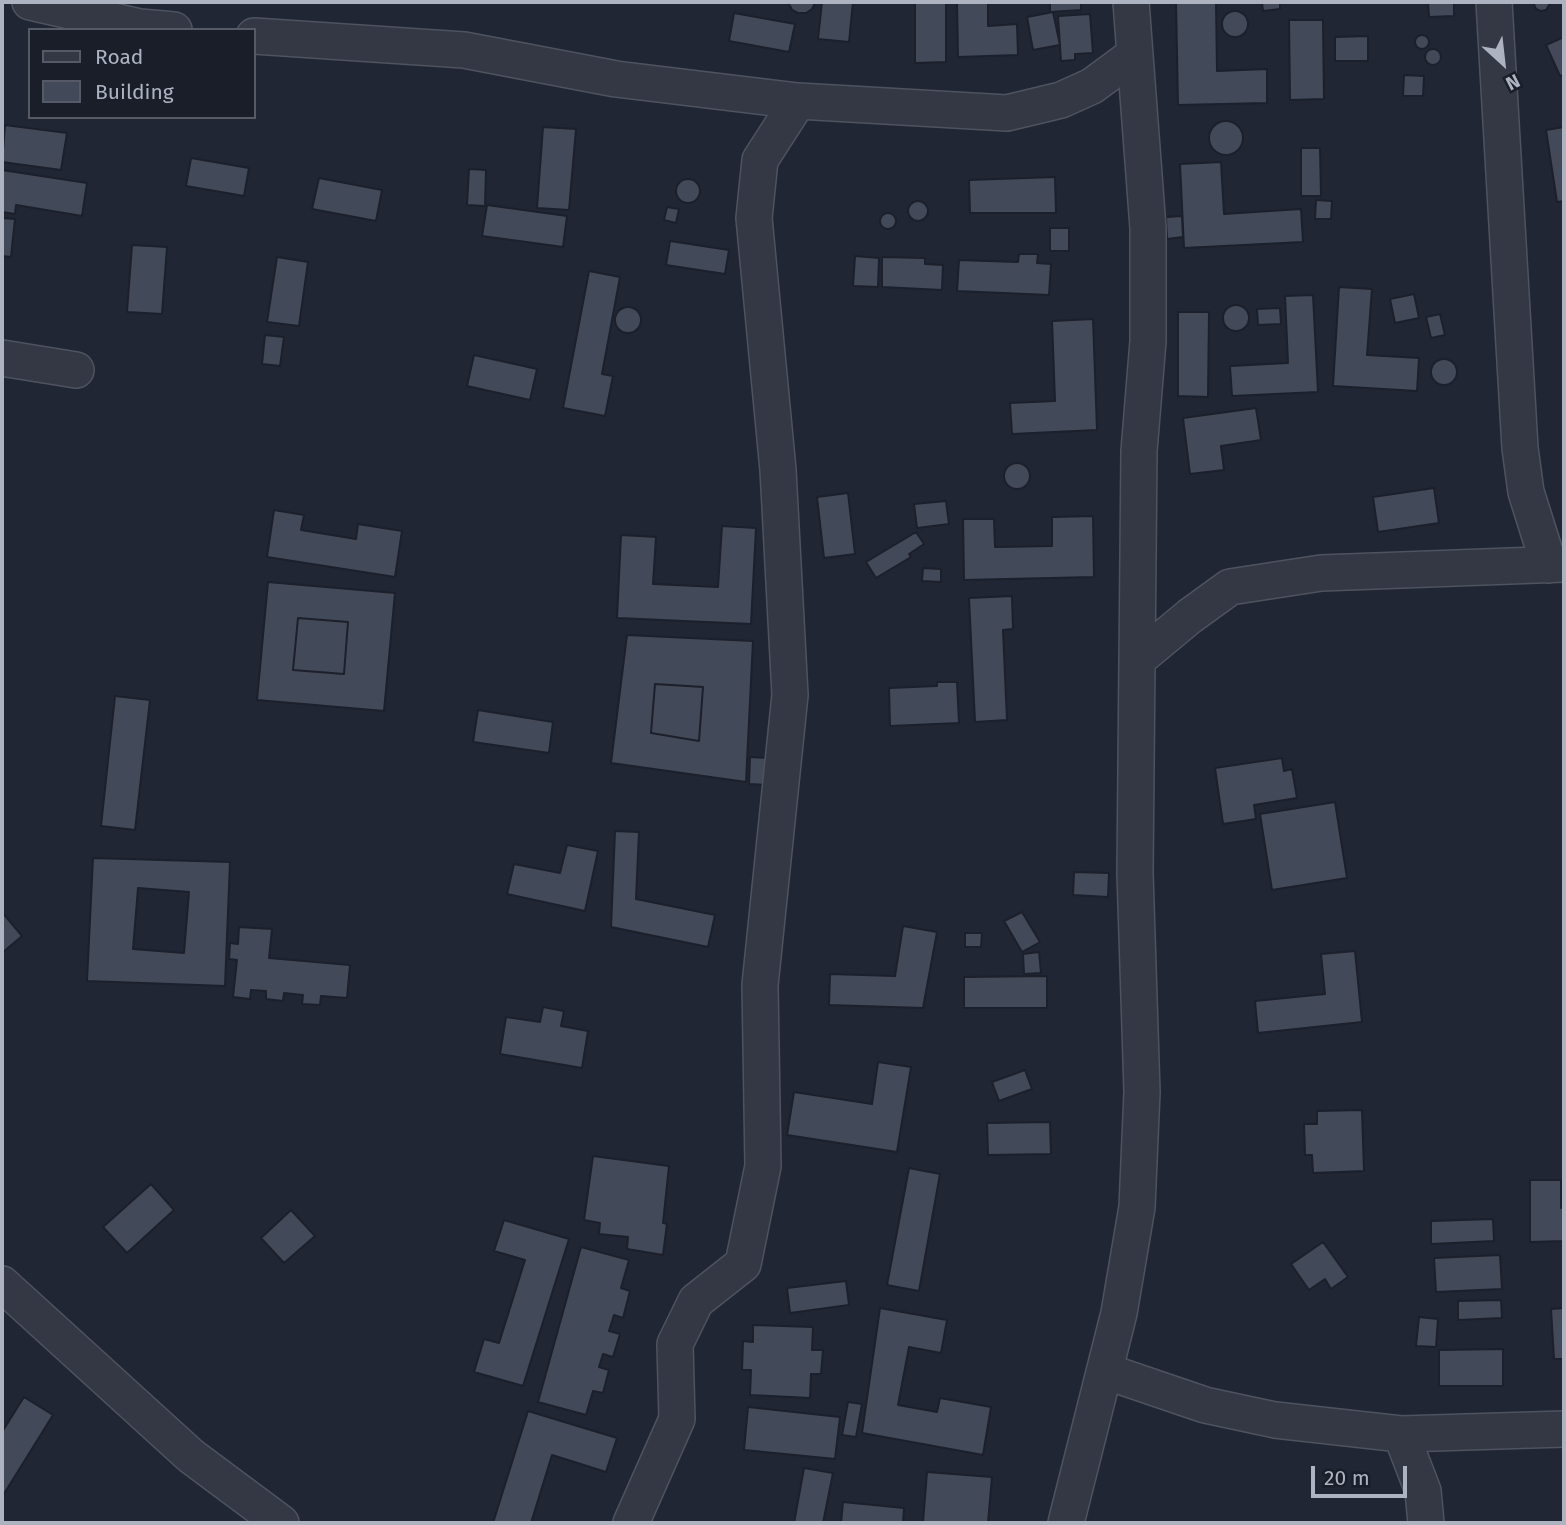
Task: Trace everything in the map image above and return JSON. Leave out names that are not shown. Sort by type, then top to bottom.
[{"type":"street","points":[[30,2],[151,28]]},
{"type":"street","points":[[1066,1523],[1119,1313],[1137,1207],[1142,1092],[1135,873],[1139,451],[1148,341],[1149,228],[1130,2]]},
{"type":"street","points":[[1137,660],[1230,587],[1321,573],[1557,564],[1526,492],[1520,448],[1494,2]]},
{"type":"street","points":[[256,36],[464,50],[616,79],[798,101],[1007,113],[1061,100],[1092,86],[1134,55]]},
{"type":"street","points":[[631,1523],[677,1419],[675,1345],[695,1301],[743,1264],[763,1166],[760,985],[790,695],[778,470],[754,218],[760,160],[798,101]]},
{"type":"street","points":[[2,358],[76,370]]},
{"type":"street","points":[[2,1284],[191,1456],[281,1523]]},
{"type":"street","points":[[1105,1371],[1205,1405],[1275,1420],[1401,1434],[1564,1429]]},
{"type":"street","points":[[1401,1434],[1423,1491],[1426,1523]]},
{"type":"building","points":[[788,2],[815,3],[806,13],[798,13],[792,10]]},
{"type":"building","points":[[822,2],[853,2],[849,42],[818,39]]},
{"type":"building","points":[[915,2],[946,2],[946,62],[915,63]]},
{"type":"building","points":[[957,2],[988,2],[988,26],[1017,24],[1018,55],[958,57]]},
{"type":"building","points":[[1050,2],[1081,2],[1081,10],[1050,12]]},
{"type":"building","points":[[1176,2],[1216,2],[1217,71],[1267,69],[1267,103],[1178,105]]},
{"type":"building","points":[[1262,2],[1280,2],[1280,9],[1263,11]]},
{"type":"building","points":[[1428,2],[1454,2],[1454,16],[1429,17]]},
{"type":"building","points":[[1533,2],[1551,2],[1546,10],[1541,11],[1536,9]]},
{"type":"building","points":[[1235,11],[1244,15],[1248,24],[1244,33],[1235,37],[1226,33],[1222,24],[1226,15]]},
{"type":"building","points":[[1053,12],[1060,45],[1033,50],[1027,17]]},
{"type":"building","points":[[734,13],[795,24],[789,52],[729,41]]},
{"type":"building","points":[[1090,14],[1093,53],[1075,54],[1075,60],[1061,61],[1058,16]]},
{"type":"building","points":[[1289,20],[1323,20],[1324,99],[1290,100]]},
{"type":"building","points":[[1419,35],[1425,35],[1429,42],[1425,49],[1419,49],[1415,45],[1415,39]]},
{"type":"building","points":[[1368,36],[1368,61],[1335,61],[1335,37]]},
{"type":"building","points":[[1564,37],[1564,75],[1560,76],[1546,45]]},
{"type":"building","points":[[1433,49],[1441,57],[1433,65],[1425,57]]},
{"type":"building","points":[[1404,75],[1424,76],[1423,96],[1403,96]]},
{"type":"building","points":[[1226,121],[1238,126],[1243,138],[1238,150],[1226,155],[1214,150],[1209,138],[1214,126]]},
{"type":"building","points":[[5,125],[67,133],[61,170],[2,162]]},
{"type":"building","points":[[543,127],[576,129],[569,210],[537,208]]},
{"type":"building","points":[[1564,127],[1564,201],[1557,202],[1546,130]]},
{"type":"building","points":[[1301,148],[1320,148],[1321,196],[1301,196]]},
{"type":"building","points":[[191,158],[249,168],[244,196],[186,186]]},
{"type":"building","points":[[1221,162],[1224,214],[1301,209],[1303,242],[1184,248],[1180,164]]},
{"type":"building","points":[[469,169],[486,170],[485,206],[467,205]]},
{"type":"building","points":[[2,170],[87,183],[82,216],[16,205],[15,214],[2,212]]},
{"type":"building","points":[[1055,177],[1056,213],[970,213],[969,180]]},
{"type":"building","points":[[319,178],[382,190],[376,221],[312,209]]},
{"type":"building","points":[[683,179],[693,179],[700,186],[700,196],[693,203],[683,203],[676,196],[676,186]]},
{"type":"building","points":[[1316,200],[1332,201],[1331,219],[1315,219]]},
{"type":"building","points":[[918,201],[925,204],[928,211],[925,218],[918,221],[911,218],[908,211],[911,204]]},
{"type":"building","points":[[487,205],[567,216],[563,247],[482,236]]},
{"type":"building","points":[[667,207],[679,209],[676,223],[664,220]]},
{"type":"building","points":[[888,213],[896,221],[888,229],[880,221]]},
{"type":"building","points":[[1182,216],[1183,237],[1167,239],[1166,217]]},
{"type":"building","points":[[2,218],[15,219],[11,257],[2,256]]},
{"type":"building","points":[[1050,228],[1069,228],[1069,251],[1050,251]]},
{"type":"building","points":[[670,241],[729,250],[725,274],[666,265]]},
{"type":"building","points":[[132,245],[167,247],[162,314],[127,312]]},
{"type":"building","points":[[1019,254],[1038,254],[1037,263],[1051,264],[1049,295],[957,291],[959,260],[1018,262]]},
{"type":"building","points":[[855,256],[879,258],[878,287],[853,286]]},
{"type":"building","points":[[277,257],[308,262],[299,326],[267,322]]},
{"type":"building","points":[[882,257],[925,258],[925,264],[943,265],[942,290],[882,287]]},
{"type":"building","points":[[589,271],[620,277],[602,374],[613,376],[605,416],[563,408]]},
{"type":"building","points":[[1339,287],[1372,289],[1367,355],[1419,358],[1417,391],[1333,386]]},
{"type":"building","points":[[1414,294],[1419,318],[1395,323],[1390,299]]},
{"type":"building","points":[[1313,295],[1318,392],[1232,396],[1230,366],[1288,363],[1285,296]]},
{"type":"building","points":[[1236,305],[1246,308],[1249,318],[1246,328],[1236,331],[1226,328],[1223,318],[1226,308]]},
{"type":"building","points":[[628,307],[637,311],[641,320],[637,329],[628,333],[619,329],[615,320],[619,311]]},
{"type":"building","points":[[1280,308],[1281,324],[1258,325],[1257,309]]},
{"type":"building","points":[[1178,312],[1209,312],[1208,397],[1178,396]]},
{"type":"building","points":[[1440,314],[1445,335],[1431,338],[1426,317]]},
{"type":"building","points":[[1093,319],[1097,430],[1012,434],[1010,403],[1055,401],[1052,321]]},
{"type":"building","points":[[265,335],[284,337],[280,366],[262,364]]},
{"type":"building","points":[[474,355],[537,369],[530,400],[467,386]]},
{"type":"building","points":[[1444,359],[1453,363],[1457,372],[1453,381],[1444,385],[1435,381],[1431,372],[1435,363]]},
{"type":"building","points":[[1256,408],[1261,440],[1221,446],[1224,470],[1190,474],[1183,418]]},
{"type":"building","points":[[1017,463],[1026,467],[1030,476],[1026,485],[1017,489],[1008,485],[1004,476],[1008,467]]},
{"type":"building","points":[[1434,488],[1439,523],[1378,532],[1373,497]]},
{"type":"building","points":[[848,493],[855,554],[824,558],[817,497]]},
{"type":"building","points":[[946,501],[949,524],[917,528],[914,504]]},
{"type":"building","points":[[274,510],[304,515],[301,530],[356,539],[358,524],[402,531],[395,577],[267,557]]},
{"type":"building","points":[[1093,516],[1094,577],[964,580],[963,519],[994,519],[995,547],[1052,546],[1052,517]]},
{"type":"building","points":[[722,526],[756,528],[751,624],[617,618],[621,535],[656,537],[653,584],[718,587]]},
{"type":"building","points":[[916,532],[924,544],[909,554],[911,557],[876,578],[866,562]]},
{"type":"building","points":[[923,568],[941,569],[941,582],[922,581]]},
{"type":"building","points":[[268,582],[395,593],[384,711],[257,700]],"holes":[[[298,618],[348,622],[344,674],[293,670]]]},
{"type":"building","points":[[1012,596],[1013,629],[1003,630],[1007,720],[975,722],[969,598]]},
{"type":"building","points":[[298,618],[348,622],[344,674],[293,670]]},
{"type":"building","points":[[627,635],[753,641],[746,782],[611,763]],"holes":[[[655,684],[703,687],[699,741],[651,733]]]},
{"type":"building","points":[[937,682],[957,682],[959,723],[890,726],[889,688],[937,686]]},
{"type":"building","points":[[655,684],[703,687],[699,741],[651,733]]},
{"type":"building","points":[[115,696],[150,700],[135,830],[101,826]]},
{"type":"building","points":[[478,710],[553,722],[549,753],[473,742]]},
{"type":"building","points":[[750,757],[768,758],[767,785],[749,784]]},
{"type":"building","points":[[1282,758],[1284,771],[1292,769],[1297,798],[1254,805],[1256,819],[1223,824],[1215,768]]},
{"type":"building","points":[[1335,802],[1347,878],[1272,890],[1260,814]]},
{"type":"building","points":[[615,831],[639,832],[636,899],[715,915],[708,947],[611,927]]},
{"type":"building","points":[[567,845],[598,851],[585,911],[507,894],[514,864],[560,873]]},
{"type":"building","points":[[93,858],[230,862],[225,986],[87,981]],"holes":[[[138,888],[189,892],[184,953],[133,949]]]},
{"type":"building","points":[[1074,872],[1109,873],[1108,897],[1073,895]]},
{"type":"building","points":[[2,912],[22,936],[2,953]]},
{"type":"building","points":[[1022,912],[1040,942],[1022,952],[1004,921]]},
{"type":"building","points":[[903,926],[937,932],[923,1008],[829,1005],[830,974],[895,976]]},
{"type":"building","points":[[239,927],[272,929],[269,958],[350,965],[347,998],[321,996],[320,1005],[302,1004],[303,995],[284,993],[283,1001],[266,999],[266,991],[251,990],[250,999],[233,997],[237,960],[229,959],[230,943],[238,944]]},
{"type":"building","points":[[965,933],[982,933],[981,947],[965,947]]},
{"type":"building","points":[[1355,951],[1362,1022],[1258,1033],[1255,1001],[1325,994],[1321,954]]},
{"type":"building","points":[[1039,952],[1041,973],[1024,974],[1023,954]]},
{"type":"building","points":[[1047,976],[1047,1008],[964,1008],[964,977]]},
{"type":"building","points":[[543,1007],[564,1011],[561,1026],[588,1031],[582,1068],[500,1054],[506,1017],[540,1022]]},
{"type":"building","points":[[878,1062],[911,1067],[897,1152],[787,1135],[794,1092],[872,1104]]},
{"type":"building","points":[[1025,1070],[1032,1089],[999,1101],[992,1082]]},
{"type":"building","points":[[1362,1110],[1364,1171],[1313,1173],[1312,1155],[1305,1155],[1304,1124],[1317,1124],[1317,1111]]},
{"type":"building","points":[[1050,1122],[1051,1154],[988,1155],[987,1123]]},
{"type":"building","points":[[593,1156],[669,1166],[663,1223],[667,1224],[663,1255],[627,1249],[628,1237],[599,1234],[600,1223],[584,1220]]},
{"type":"building","points":[[909,1168],[940,1174],[919,1291],[887,1285]]},
{"type":"building","points":[[1530,1180],[1561,1180],[1564,1241],[1530,1242]]},
{"type":"building","points":[[151,1184],[174,1210],[127,1253],[103,1227]]},
{"type":"building","points":[[291,1210],[315,1236],[284,1263],[261,1238]]},
{"type":"building","points":[[1493,1219],[1494,1241],[1431,1244],[1431,1221]]},
{"type":"building","points":[[504,1220],[569,1239],[523,1386],[474,1372],[484,1339],[499,1343],[525,1260],[494,1251]]},
{"type":"building","points":[[1323,1242],[1348,1277],[1331,1289],[1325,1279],[1309,1290],[1291,1264]]},
{"type":"building","points":[[581,1247],[629,1260],[621,1288],[630,1291],[623,1318],[614,1315],[609,1331],[620,1334],[613,1357],[603,1354],[599,1367],[609,1370],[603,1393],[593,1391],[586,1415],[538,1402]]},
{"type":"building","points":[[1500,1255],[1502,1289],[1436,1292],[1434,1258]]},
{"type":"building","points":[[846,1281],[849,1305],[790,1313],[787,1288]]},
{"type":"building","points":[[1501,1300],[1502,1318],[1458,1320],[1458,1301]]},
{"type":"building","points":[[880,1308],[947,1320],[941,1353],[909,1347],[898,1405],[937,1412],[940,1398],[991,1407],[983,1455],[862,1433]]},
{"type":"building","points":[[1564,1308],[1564,1359],[1554,1359],[1551,1309]]},
{"type":"building","points":[[1419,1317],[1438,1319],[1436,1347],[1416,1346]]},
{"type":"building","points":[[753,1325],[813,1327],[812,1350],[823,1350],[821,1374],[811,1374],[810,1398],[750,1395],[751,1370],[742,1370],[743,1341],[753,1342]]},
{"type":"building","points":[[1503,1349],[1503,1386],[1439,1386],[1439,1350]]},
{"type":"building","points":[[24,1397],[53,1415],[2,1497],[2,1432]]},
{"type":"building","points":[[848,1402],[862,1404],[856,1437],[842,1435]]},
{"type":"building","points":[[748,1407],[840,1417],[835,1459],[744,1450]]},
{"type":"building","points":[[528,1411],[617,1438],[606,1472],[552,1455],[531,1523],[493,1523]]},
{"type":"building","points":[[804,1468],[833,1473],[823,1523],[794,1523]]},
{"type":"building","points":[[927,1472],[992,1477],[988,1523],[923,1522]]},
{"type":"building","points":[[843,1502],[904,1508],[903,1523],[841,1523]]}]
